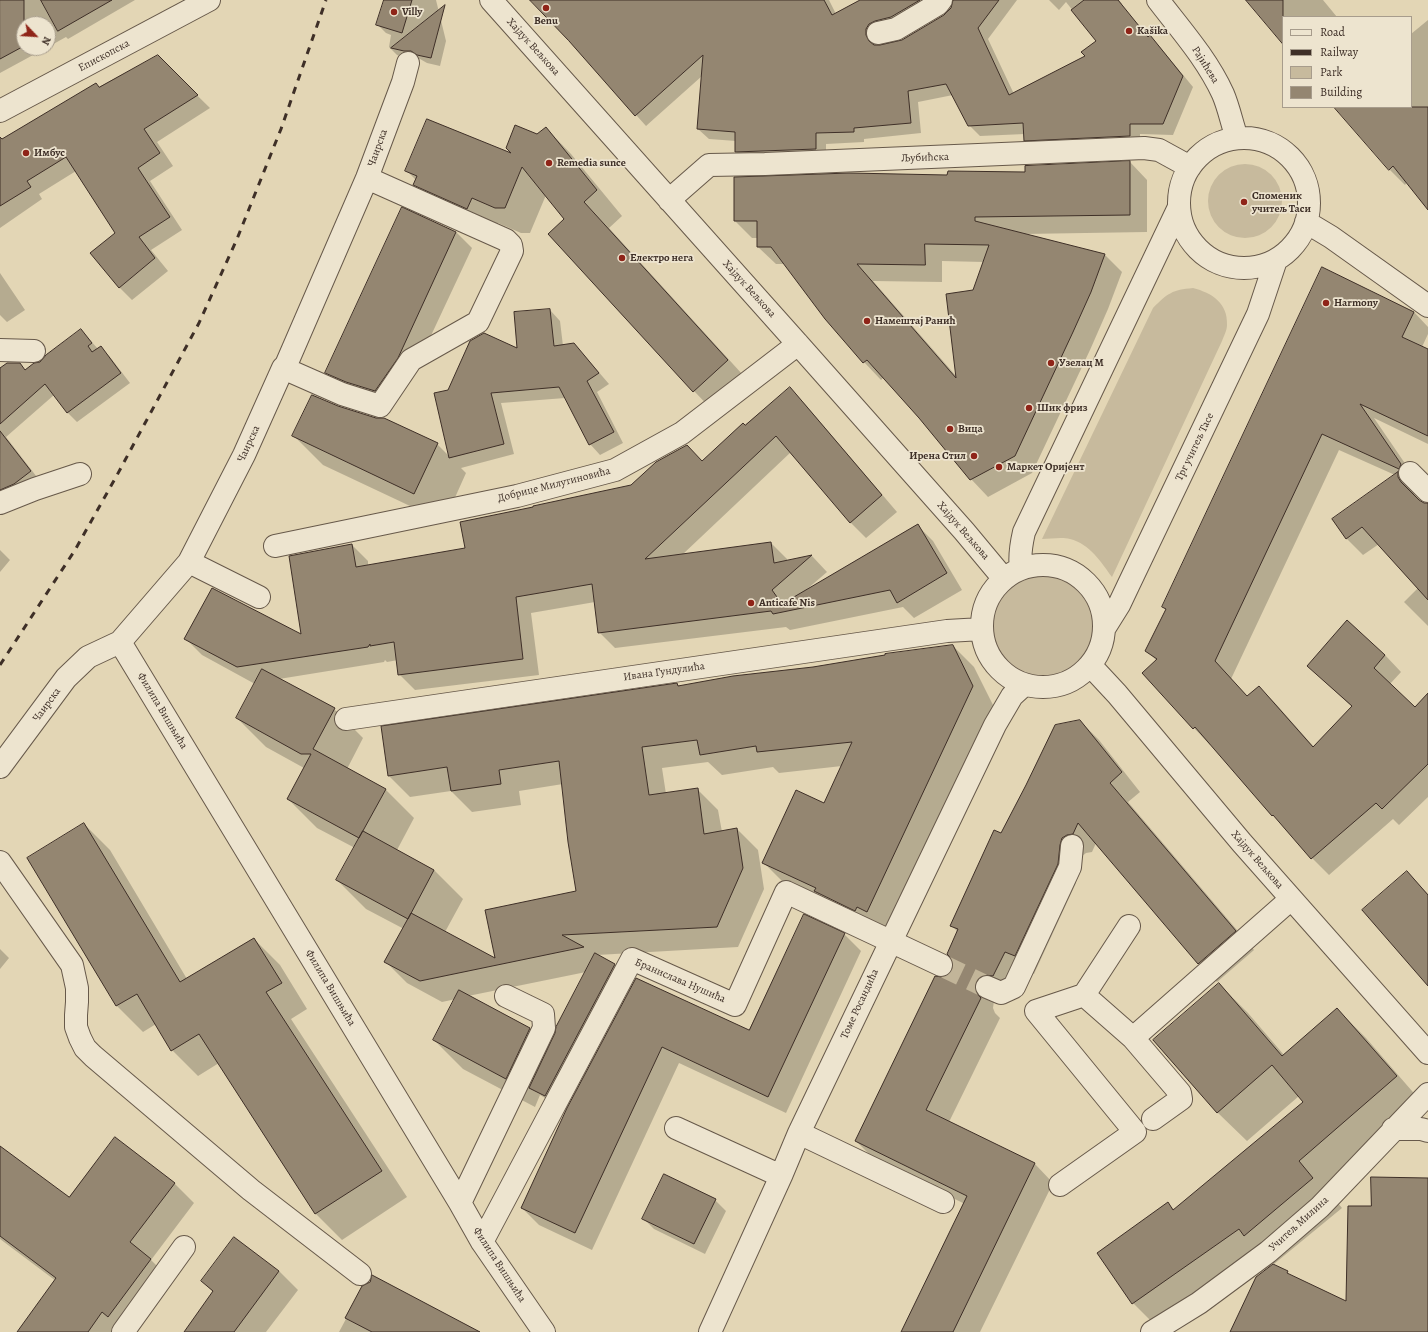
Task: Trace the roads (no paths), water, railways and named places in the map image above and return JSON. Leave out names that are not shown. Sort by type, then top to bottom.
[{"type":"street","name":"Епископска","points":[[0,111],[209,0]]},
{"type":"street","name":"Хајдук Вељкова","points":[[491,0],[964,531],[1012,574]]},
{"type":"street","points":[[878,33],[896,29],[938,4],[941,0]]},
{"type":"street","name":"Рајићева","points":[[1158,0],[1202,56],[1223,95],[1237,138]]},
{"type":"street","name":"Чаирска","points":[[0,767],[66,678],[88,657],[120,642],[189,562],[244,455],[283,368],[286,366],[367,178],[403,82],[408,63]]},
{"type":"street","points":[[1237,138],[1258,139],[1278,147],[1294,161],[1305,180],[1310,201],[1306,222],[1299,237],[1289,250],[1276,260],[1259,266],[1240,268],[1222,264],[1205,255],[1192,242],[1183,226],[1179,207],[1181,186],[1190,167],[1203,153],[1219,143],[1237,138]]},
{"type":"street","name":"Љубићска","points":[[669,200],[709,165],[1144,148],[1159,150],[1190,167]]},
{"type":"street","points":[[283,368],[342,394],[380,406],[411,360],[478,322],[512,251],[511,245],[506,240],[367,178]]},
{"type":"street","points":[[1012,574],[1041,565],[1061,568],[1078,576],[1092,591],[1101,609],[1104,629],[1100,649],[1090,665],[1076,677],[1060,685],[1042,688],[1024,685],[1008,677],[994,664],[986,648],[982,630],[984,611],[991,593],[1012,574],[1020,558],[1024,532],[1179,207]]},
{"type":"street","points":[[1306,222],[1331,237],[1428,306]]},
{"type":"street","name":"Трг учитељ Тасе","points":[[1104,629],[1119,605],[1258,314],[1276,260]]},
{"type":"street","name":"Добрице Милутиновића","points":[[275,546],[517,496],[615,470],[682,433],[798,344]]},
{"type":"street","points":[[0,350],[34,351]]},
{"type":"street","points":[[1410,473],[1428,491]]},
{"type":"street","points":[[0,503],[35,488],[80,474]]},
{"type":"street","points":[[189,562],[259,597]]},
{"type":"street","name":"Ивана Гундулића","points":[[346,718],[947,631],[982,630]]},
{"type":"street","name":"Филипа Вишњића","points":[[120,642],[460,1203],[482,1242],[544,1332]]},
{"type":"street","name":"Хајдук Вељкова","points":[[1090,665],[1117,694],[1242,843],[1428,1053]]},
{"type":"street","name":"Томе Росандића","points":[[710,1332],[782,1176],[799,1133],[890,940],[995,725],[1012,696],[1024,685]]},
{"type":"street","points":[[988,987],[1001,993],[1014,987],[1070,867],[1072,846]]},
{"type":"street","points":[[0,862],[72,965],[77,988],[76,1027],[80,1038],[89,1052],[252,1190],[360,1274]]},
{"type":"street","name":"Бранислава Нушића","points":[[482,1242],[632,959],[735,1005],[786,892],[890,940]]},
{"type":"street","points":[[1133,1038],[1291,899]]},
{"type":"street","points":[[1060,1185],[1135,1132],[1036,1011],[1084,995],[1129,926]]},
{"type":"street","points":[[890,940],[941,964]]},
{"type":"street","points":[[1084,995],[1133,1038],[1180,1093],[1181,1099],[1153,1119]]},
{"type":"street","points":[[460,1203],[544,1028],[543,1014],[506,996]]},
{"type":"street","name":"Учитељ Милина","points":[[1152,1332],[1199,1303],[1268,1252],[1320,1207],[1428,1094]]},
{"type":"street","points":[[676,1128],[782,1176]]},
{"type":"street","points":[[1394,1129],[1428,1131]]},
{"type":"street","points":[[799,1133],[943,1202]]},
{"type":"street","points":[[123,1332],[184,1247]]},
{"type":"tunnel","points":[[941,965],[987,987]]},
{"type":"railway","points":[[0,665],[75,550],[199,323],[237,239],[281,129],[326,0]]},
{"type":"place","name":"Benu","points":[[546,8]]},
{"type":"place","name":"Villy","points":[[394,12]]},
{"type":"place","name":"Kašika","points":[[1129,31]]},
{"type":"place","name":"Имбус","points":[[26,153]]},
{"type":"place","name":"Remedia sunce","points":[[549,163]]},
{"type":"place","name":"Споменик учитељ Таси","points":[[1244,202]]},
{"type":"place","name":"Електро нега","points":[[622,258]]},
{"type":"place","name":"Harmony","points":[[1326,303]]},
{"type":"place","name":"Намештај Ранић","points":[[867,321]]},
{"type":"place","name":"Узелац М","points":[[1051,363]]},
{"type":"place","name":"Шик фриз","points":[[1029,408]]},
{"type":"place","name":"Вица","points":[[950,429]]},
{"type":"place","name":"Ирена Стил","points":[[974,456]]},
{"type":"place","name":"Маркет Оријент","points":[[999,467]]},
{"type":"place","name":"Anticafe Nis","points":[[751,603]]}]
